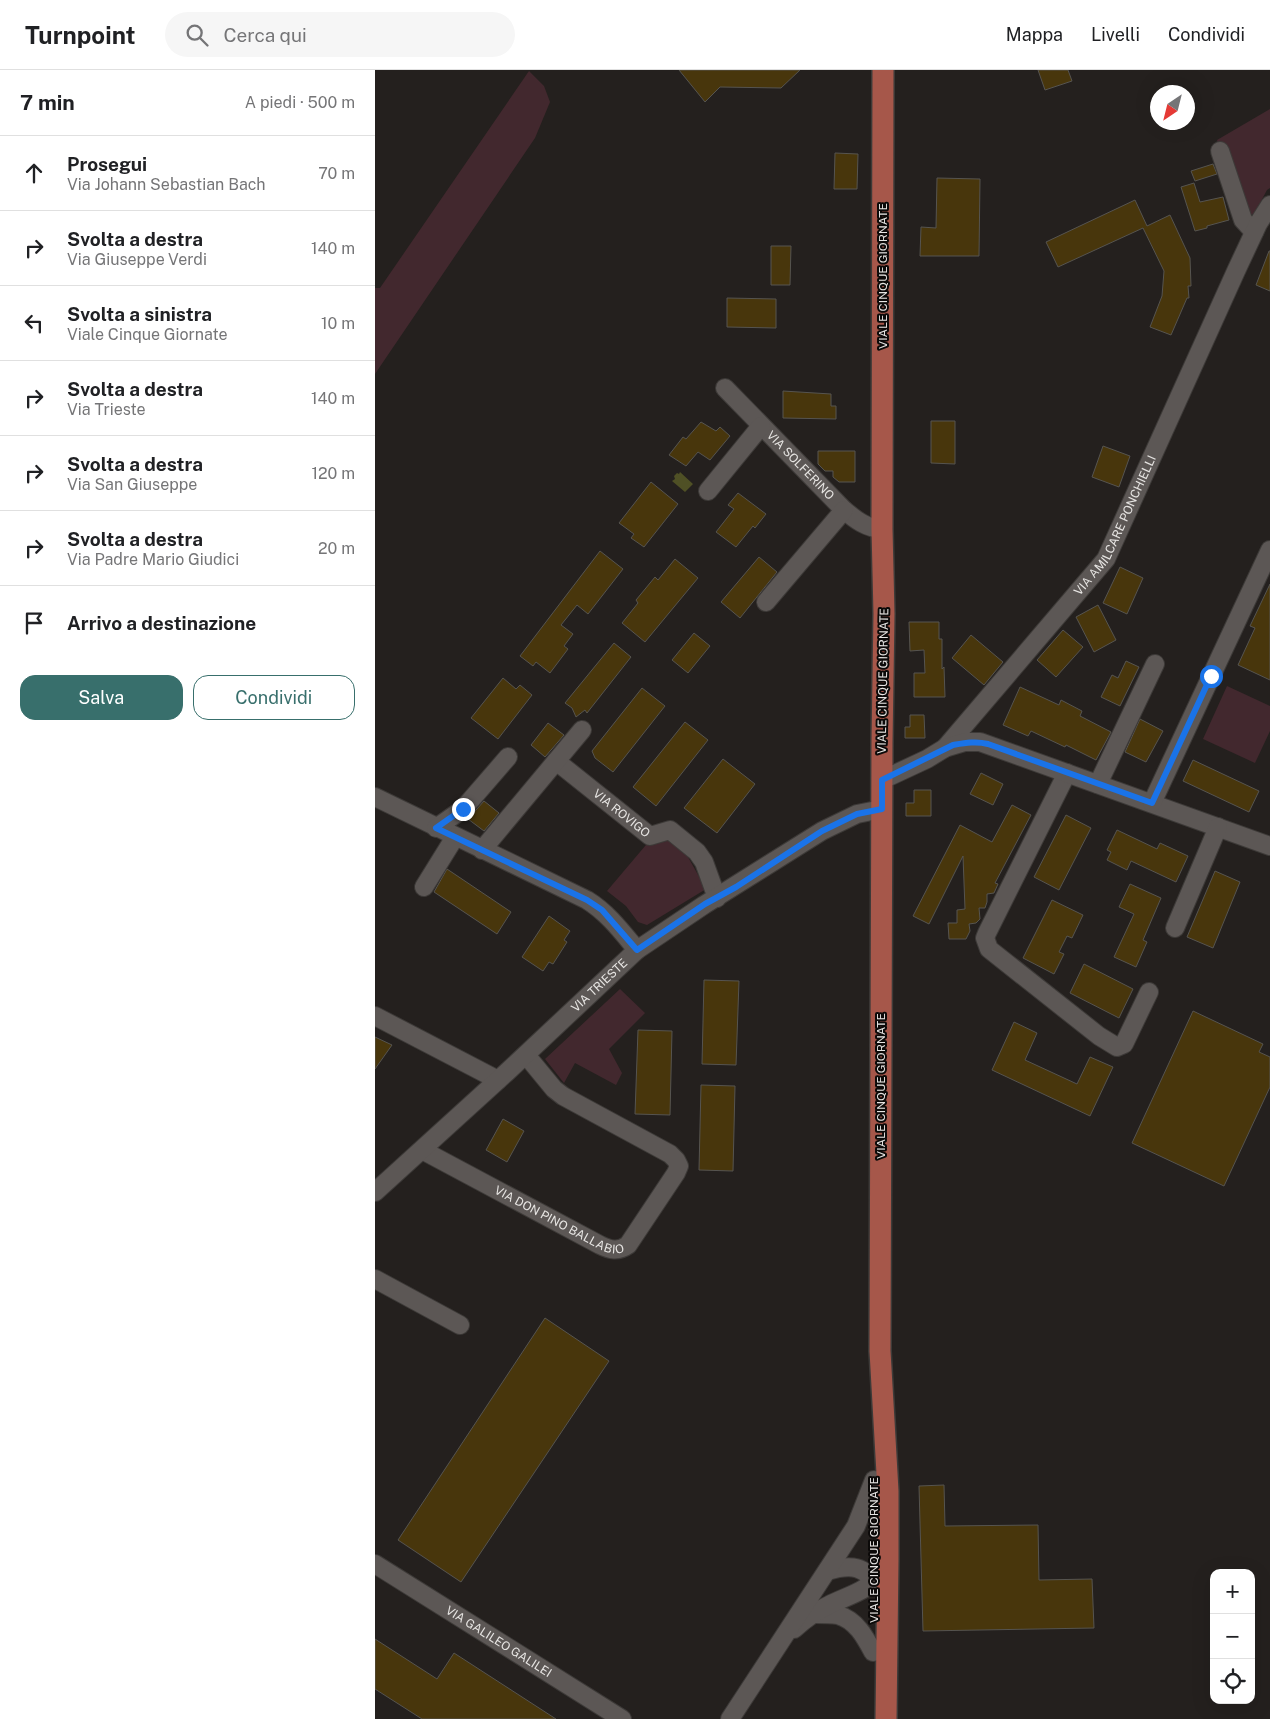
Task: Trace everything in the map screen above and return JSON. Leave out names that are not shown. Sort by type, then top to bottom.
[{"type":"main road","name":"VIALE CINQUE GIORNATE","points":[[873,1719],[873,1580],[881,1485],[884,614],[883,70]]},
{"type":"main road","name":"VIALE CINQUE GIORNATE","points":[[881,1485],[888,1560],[886,1719]]},
{"type":"street","points":[[1220,151],[1243,220],[1254,232]]},
{"type":"street","name":"VIA AMILCARE PONCHIELLI","points":[[945,748],[1106,559],[1254,232],[1270,205]]},
{"type":"street","name":"VIA SOLFERINO","points":[[725,388],[844,510],[860,523],[872,528],[883,529]]},
{"type":"street","points":[[708,491],[761,426]]},
{"type":"street","points":[[766,602],[844,510]]},
{"type":"street","points":[[1152,803],[1270,550]]},
{"type":"street","points":[[1099,784],[1155,664]]},
{"type":"street","points":[[482,850],[582,730]]},
{"type":"street","points":[[882,780],[927,759],[945,748],[965,742],[980,742],[1270,846]]},
{"type":"street","points":[[436,828],[463,809],[508,757]]},
{"type":"street","name":"VIA ROVIGO","points":[[556,762],[650,836],[670,830],[697,852],[704,862],[717,898]]},
{"type":"street","points":[[1067,773],[987,932],[985,938],[989,950],[1099,1036],[1117,1047],[1124,1044],[1149,992]]},
{"type":"street","points":[[375,797],[594,904],[613,922],[637,950]]},
{"type":"street","name":"VIA TRIESTE","points":[[375,1192],[637,950],[822,831],[857,814],[882,809]]},
{"type":"street","points":[[1175,928],[1218,827]]},
{"type":"street","points":[[423,887],[455,837]]},
{"type":"street","points":[[375,1016],[498,1080]]},
{"type":"street","name":"VIA DON PINO BALLABIO","points":[[422,1150],[600,1245],[613,1250],[623,1249],[628,1245],[676,1172],[679,1166],[676,1160],[670,1154],[563,1096],[554,1089],[526,1054]]},
{"type":"street","points":[[375,1279],[460,1325]]},
{"type":"street","points":[[730,1719],[881,1485]]},
{"type":"street","name":"VIA GALILEO GALILEI","points":[[375,1564],[622,1719]]},
{"type":"street","points":[[827,1571],[843,1566],[855,1567],[868,1574],[879,1588],[882,1614],[882,1698],[886,1719]]},
{"type":"street","points":[[775,1647],[813,1614],[862,1590],[873,1580]]},
{"type":"street","points":[[813,1614],[838,1616],[850,1622],[862,1630],[873,1652]]},
{"type":"shaded area","points":[[529,71],[544,86],[550,102],[535,138],[375,374],[375,288],[380,288]]},
{"type":"shaded area","points":[[1270,109],[1270,188],[1267,190],[1254,214],[1244,216],[1217,140]]},
{"type":"shaded area","points":[[680,472],[693,484],[685,492],[672,481],[675,479],[674,476]]},
{"type":"shaded area","points":[[1227,686],[1270,706],[1270,731],[1255,763],[1203,739]]},
{"type":"shaded area","points":[[669,834],[689,850],[688,857],[706,889],[647,925],[638,922],[626,906],[607,891],[651,839]]},
{"type":"shaded area","points":[[620,989],[645,1013],[609,1049],[622,1073],[616,1085],[575,1063],[564,1083],[545,1059]]},
{"type":"building","points":[[679,70],[800,70],[781,88],[720,87],[705,102]]},
{"type":"building","points":[[1038,70],[1068,70],[1072,81],[1045,90]]},
{"type":"building","points":[[835,153],[858,154],[857,189],[834,189]]},
{"type":"building","points":[[1213,164],[1217,174],[1195,181],[1191,171]]},
{"type":"building","points":[[937,178],[980,179],[979,256],[920,256],[921,227],[936,228]]},
{"type":"building","points":[[1194,183],[1200,202],[1223,197],[1229,220],[1195,231],[1181,187]]},
{"type":"building","points":[[1135,200],[1147,226],[1170,215],[1190,258],[1191,286],[1188,286],[1189,298],[1187,298],[1171,335],[1150,327],[1162,296],[1164,271],[1143,228],[1058,267],[1046,242]]},
{"type":"building","points":[[771,246],[791,246],[790,285],[771,285]]},
{"type":"building","points":[[1270,251],[1270,291],[1256,285]]},
{"type":"building","points":[[727,298],[776,299],[776,328],[727,327]]},
{"type":"building","points":[[783,391],[831,394],[831,406],[836,406],[836,419],[783,418]]},
{"type":"building","points":[[931,421],[955,421],[955,464],[931,463]]},
{"type":"building","points":[[701,422],[716,431],[720,427],[730,436],[710,460],[698,452],[686,466],[669,455],[683,437],[686,439]]},
{"type":"building","points":[[1103,446],[1130,456],[1119,487],[1092,477]]},
{"type":"building","points":[[818,451],[855,451],[855,482],[839,482],[833,477],[833,471],[825,471],[818,464]]},
{"type":"building","points":[[651,482],[678,504],[644,547],[631,538],[634,534],[619,523]]},
{"type":"building","points":[[738,493],[766,514],[755,528],[753,526],[736,547],[716,532],[734,509],[728,505]]},
{"type":"building","points":[[600,551],[623,569],[588,614],[577,605],[561,625],[573,634],[564,646],[568,649],[550,673],[536,662],[533,666],[520,656]]},
{"type":"building","points":[[759,557],[777,572],[740,618],[721,602]]},
{"type":"building","points":[[675,559],[698,578],[645,642],[622,623],[638,603],[636,600],[655,577],[658,580]]},
{"type":"building","points":[[1120,567],[1143,578],[1127,614],[1103,603]]},
{"type":"building","points":[[1270,584],[1270,680],[1238,665],[1255,628],[1250,626]]},
{"type":"building","points":[[1098,605],[1116,640],[1094,652],[1076,617]]},
{"type":"building","points":[[909,622],[939,622],[939,639],[942,639],[942,669],[944,667],[945,697],[914,697],[914,673],[925,673],[924,650],[910,651]]},
{"type":"building","points":[[1063,630],[1083,647],[1056,677],[1037,660]]},
{"type":"building","points":[[694,633],[710,646],[688,673],[672,660]]},
{"type":"building","points":[[971,635],[1003,662],[984,685],[952,658]]},
{"type":"building","points":[[614,643],[631,657],[587,713],[585,710],[576,717],[572,708],[565,703]]},
{"type":"building","points":[[1126,661],[1139,667],[1120,706],[1101,697],[1112,675],[1118,678]]},
{"type":"building","points":[[503,678],[516,689],[520,685],[532,695],[498,739],[471,718]]},
{"type":"building","points":[[1020,687],[1059,705],[1061,700],[1082,711],[1080,716],[1111,732],[1096,760],[1031,731],[1028,736],[1003,725]]},
{"type":"building","points":[[642,688],[665,706],[613,772],[595,758],[592,751]]},
{"type":"building","points":[[910,715],[924,715],[925,738],[905,738],[905,727],[910,727]]},
{"type":"building","points":[[1140,719],[1163,731],[1146,762],[1125,752]]},
{"type":"building","points":[[685,722],[708,740],[656,806],[633,787]]},
{"type":"building","points":[[548,723],[564,735],[545,757],[531,745]]},
{"type":"building","points":[[723,759],[755,784],[717,833],[684,808]]},
{"type":"building","points":[[1193,760],[1259,791],[1249,812],[1183,781]]},
{"type":"building","points":[[981,773],[1003,784],[993,805],[970,794]]},
{"type":"building","points":[[914,790],[931,790],[931,816],[906,816],[906,803],[914,803]]},
{"type":"building","points":[[484,801],[499,813],[484,831],[468,819]]},
{"type":"building","points":[[1012,805],[1031,815],[995,883],[998,884],[994,893],[987,894],[985,908],[979,908],[980,919],[976,923],[969,924],[970,931],[966,939],[949,939],[948,923],[957,923],[957,910],[965,909],[963,856],[929,924],[913,916],[960,825],[992,842]]},
{"type":"building","points":[[1066,815],[1091,828],[1059,890],[1034,877]]},
{"type":"building","points":[[1117,830],[1157,849],[1160,843],[1188,856],[1176,882],[1131,861],[1127,870],[1107,860],[1111,852],[1107,850]]},
{"type":"building","points":[[447,869],[511,912],[497,934],[434,892]]},
{"type":"building","points":[[1215,871],[1240,882],[1213,948],[1187,937]]},
{"type":"building","points":[[1130,884],[1161,898],[1143,940],[1147,942],[1136,967],[1114,957],[1134,914],[1119,907]]},
{"type":"building","points":[[1052,900],[1083,915],[1072,938],[1067,936],[1059,952],[1064,954],[1054,974],[1023,958]]},
{"type":"building","points":[[549,916],[570,931],[564,940],[567,942],[553,964],[549,962],[543,971],[522,957]]},
{"type":"building","points":[[1084,964],[1133,989],[1119,1018],[1070,993]]},
{"type":"building","points":[[704,980],[739,981],[736,1065],[702,1064]]},
{"type":"building","points":[[1193,1011],[1263,1044],[1259,1052],[1270,1057],[1270,1087],[1224,1186],[1132,1143]]},
{"type":"building","points":[[1014,1022],[1037,1033],[1025,1060],[1077,1084],[1090,1057],[1113,1067],[1090,1116],[992,1070]]},
{"type":"building","points":[[638,1030],[672,1031],[670,1115],[635,1114]]},
{"type":"building","points":[[375,1037],[392,1045],[375,1069]]},
{"type":"building","points":[[701,1085],[735,1086],[733,1171],[699,1170]]},
{"type":"building","points":[[503,1119],[524,1131],[507,1162],[486,1150]]},
{"type":"building","points":[[545,1318],[609,1361],[461,1582],[398,1540]]},
{"type":"building","points":[[944,1485],[945,1526],[1038,1525],[1039,1580],[1092,1579],[1094,1628],[923,1631],[919,1486]]},
{"type":"building","points":[[375,1639],[437,1679],[454,1653],[556,1719],[422,1719],[375,1689]]},
{"type":"route","points":[[463,809],[436,828],[587,900],[602,910],[637,950],[705,904],[736,887],[822,831],[857,814],[882,809],[882,780],[953,745],[965,742],[988,744],[1152,803],[1211,676]]}]
